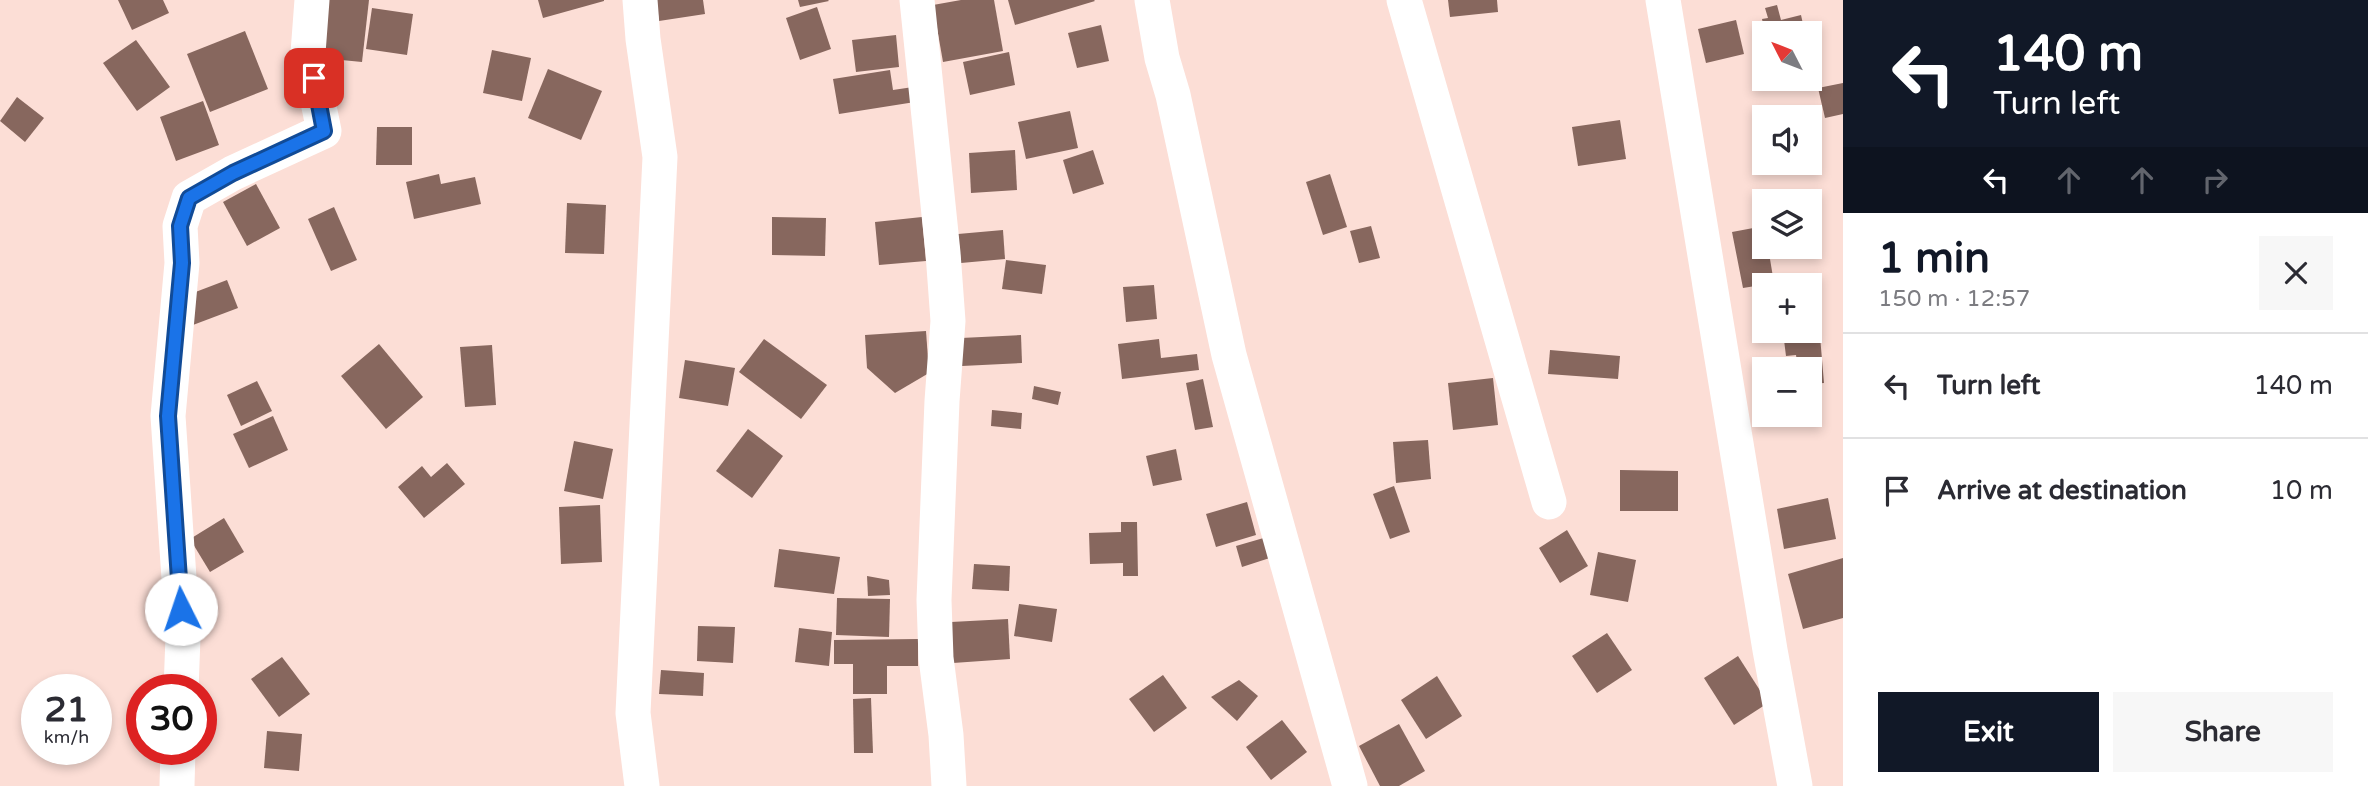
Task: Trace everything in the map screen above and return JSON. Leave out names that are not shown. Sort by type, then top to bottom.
[{"type":"street","points":[[182,674],[183,637],[168,416],[182,263],[180,226],[189,198],[233,173],[324,131],[308,53],[312,0]]},
{"type":"street","points":[[640,0],[660,157],[634,713],[642,786]]},
{"type":"street","points":[[917,0],[948,321],[934,600],[936,659],[946,735],[949,786]]},
{"type":"street","points":[[1152,0],[1162,58],[1174,95],[1229,355],[1350,786]]},
{"type":"street","points":[[1404,0],[1549,502]]},
{"type":"street","points":[[1662,0],[1795,786]]},
{"type":"street","points":[[177,786],[178,765]]},
{"type":"building","points":[[118,0],[163,0],[169,13],[132,30]]},
{"type":"building","points":[[327,0],[369,0],[362,62],[321,58]]},
{"type":"building","points":[[538,0],[604,0],[604,1],[543,18]]},
{"type":"building","points":[[656,0],[703,0],[705,14],[659,21]]},
{"type":"building","points":[[798,0],[828,0],[829,1],[800,7]]},
{"type":"building","points":[[961,0],[994,0],[1003,51],[943,62],[933,5]]},
{"type":"building","points":[[1008,0],[1094,0],[1095,1],[1015,25]]},
{"type":"building","points":[[1448,0],[1497,0],[1498,12],[1450,17]]},
{"type":"building","points":[[1777,5],[1781,20],[1801,15],[1802,21],[1762,21],[1768,18],[1765,8]]},
{"type":"building","points":[[817,7],[831,49],[800,60],[786,18]]},
{"type":"building","points":[[372,8],[413,14],[407,55],[366,49]]},
{"type":"building","points":[[1736,20],[1744,54],[1706,63],[1698,29]]},
{"type":"building","points":[[1101,25],[1109,61],[1077,68],[1068,33]]},
{"type":"building","points":[[245,31],[268,89],[210,112],[187,54]]},
{"type":"building","points":[[896,35],[899,67],[856,72],[852,40]]},
{"type":"building","points":[[136,40],[170,87],[137,111],[103,63]]},
{"type":"building","points":[[492,50],[531,58],[522,101],[483,93]]},
{"type":"building","points":[[1009,52],[1015,85],[970,95],[963,62]]},
{"type":"building","points":[[548,69],[602,91],[581,140],[528,118]]},
{"type":"building","points":[[890,70],[893,90],[913,87],[915,102],[839,114],[833,79]]},
{"type":"building","points":[[1843,83],[1843,114],[1825,118],[1819,91],[1822,91],[1822,87]]},
{"type":"building","points":[[17,97],[44,118],[25,142],[0,121]]},
{"type":"building","points":[[203,101],[219,145],[176,161],[160,117]]},
{"type":"building","points":[[1070,111],[1078,148],[1026,159],[1018,122]]},
{"type":"building","points":[[1620,120],[1626,159],[1578,166],[1572,127]]},
{"type":"building","points":[[377,127],[412,127],[412,165],[376,165]]},
{"type":"building","points":[[1015,150],[1017,190],[971,193],[969,153]]},
{"type":"building","points":[[1093,150],[1104,184],[1073,194],[1063,160]]},
{"type":"building","points":[[439,174],[441,184],[475,177],[481,204],[414,219],[406,182]]},
{"type":"building","points":[[1330,174],[1347,227],[1323,235],[1306,182]]},
{"type":"building","points":[[256,184],[280,228],[247,246],[223,202]]},
{"type":"building","points":[[567,203],[606,205],[604,254],[565,253]]},
{"type":"building","points":[[334,207],[357,260],[331,271],[308,219]]},
{"type":"building","points":[[772,217],[826,218],[825,256],[772,255]]},
{"type":"building","points":[[922,217],[926,261],[879,265],[875,222]]},
{"type":"building","points":[[1371,226],[1380,258],[1359,263],[1350,231]]},
{"type":"building","points":[[1752,228],[1752,259],[1770,259],[1772,273],[1752,273],[1752,287],[1743,288],[1732,232]]},
{"type":"building","points":[[1003,230],[1005,259],[961,263],[958,234]]},
{"type":"building","points":[[1006,260],[1046,265],[1042,294],[1002,289]]},
{"type":"building","points":[[227,280],[238,308],[185,328],[185,296]]},
{"type":"building","points":[[1154,285],[1157,319],[1126,322],[1123,287]]},
{"type":"building","points":[[926,331],[929,373],[895,393],[867,368],[865,335]]},
{"type":"building","points":[[1021,335],[1022,363],[962,366],[961,338]]},
{"type":"building","points":[[764,339],[827,385],[801,419],[739,372]]},
{"type":"building","points":[[1159,339],[1161,358],[1197,354],[1199,370],[1122,379],[1118,344]]},
{"type":"building","points":[[1784,343],[1821,343],[1822,357],[1786,356]]},
{"type":"building","points":[[379,344],[423,397],[386,429],[341,376]]},
{"type":"building","points":[[492,345],[496,405],[465,407],[460,347]]},
{"type":"building","points":[[1550,350],[1620,356],[1618,379],[1548,374]]},
{"type":"building","points":[[685,360],[735,368],[728,406],[679,398]]},
{"type":"building","points":[[1493,378],[1498,425],[1453,430],[1448,383]]},
{"type":"building","points":[[1203,379],[1213,427],[1195,430],[1186,383]]},
{"type":"building","points":[[257,381],[272,411],[241,426],[227,395]]},
{"type":"building","points":[[1034,386],[1061,392],[1058,405],[1032,399]]},
{"type":"building","points":[[992,410],[1022,413],[1021,429],[991,426]]},
{"type":"building","points":[[273,416],[288,450],[249,468],[233,434]]},
{"type":"building","points":[[748,429],[783,456],[752,498],[716,471]]},
{"type":"building","points":[[1428,440],[1431,479],[1396,483],[1393,442]]},
{"type":"building","points":[[574,441],[613,449],[603,499],[564,491]]},
{"type":"building","points":[[1176,449],[1182,480],[1153,486],[1146,456]]},
{"type":"building","points":[[447,463],[465,484],[424,518],[398,487],[422,466],[431,477]]},
{"type":"building","points":[[1620,470],[1678,471],[1678,511],[1620,511]]},
{"type":"building","points":[[1394,486],[1410,532],[1390,539],[1373,494]]},
{"type":"building","points":[[1828,498],[1836,539],[1784,549],[1777,509]]},
{"type":"building","points":[[1247,502],[1256,535],[1216,547],[1206,514]]},
{"type":"building","points":[[600,505],[602,562],[561,564],[559,507]]},
{"type":"building","points":[[224,518],[244,552],[210,572],[190,539]]},
{"type":"building","points":[[1121,522],[1137,522],[1138,576],[1123,576],[1123,563],[1090,564],[1089,533],[1121,532]]},
{"type":"building","points":[[1567,530],[1588,566],[1560,583],[1539,548]]},
{"type":"building","points":[[1267,537],[1273,557],[1242,567],[1236,546]]},
{"type":"building","points":[[779,549],[840,557],[834,594],[774,587]]},
{"type":"building","points":[[1598,552],[1636,560],[1628,602],[1590,595]]},
{"type":"building","points":[[1843,558],[1843,618],[1803,629],[1788,574]]},
{"type":"building","points":[[974,564],[1010,566],[1009,591],[972,589]]},
{"type":"building","points":[[867,576],[889,580],[890,595],[868,596]]},
{"type":"building","points":[[837,598],[890,599],[889,637],[836,635]]},
{"type":"building","points":[[1019,604],[1057,609],[1052,642],[1014,636]]},
{"type":"building","points":[[1008,619],[1010,659],[953,663],[951,622]]},
{"type":"building","points":[[698,626],[735,627],[733,663],[697,661]]},
{"type":"building","points":[[799,628],[832,632],[829,666],[795,662]]},
{"type":"building","points":[[1607,633],[1632,670],[1597,693],[1572,656]]},
{"type":"building","points":[[918,639],[918,666],[887,666],[887,694],[853,694],[853,664],[834,664],[834,640]]},
{"type":"building","points":[[1738,656],[1768,703],[1734,725],[1704,678]]},
{"type":"building","points":[[282,657],[310,694],[279,717],[251,679]]},
{"type":"building","points":[[661,670],[704,673],[703,696],[659,694]]},
{"type":"building","points":[[1163,675],[1187,708],[1154,732],[1129,699]]},
{"type":"building","points":[[1437,676],[1462,716],[1426,739],[1401,700]]},
{"type":"building","points":[[1239,680],[1258,696],[1237,721],[1211,697]]},
{"type":"building","points":[[871,698],[873,753],[854,753],[853,699]]},
{"type":"building","points":[[1282,720],[1307,752],[1271,780],[1246,747]]},
{"type":"building","points":[[1399,724],[1425,771],[1399,786],[1380,786],[1359,746]]},
{"type":"building","points":[[267,731],[302,734],[299,771],[264,768]]},
{"type":"route","points":[[181,609],[168,416],[182,263],[180,226],[189,198],[233,173],[324,131],[314,78]]}]
